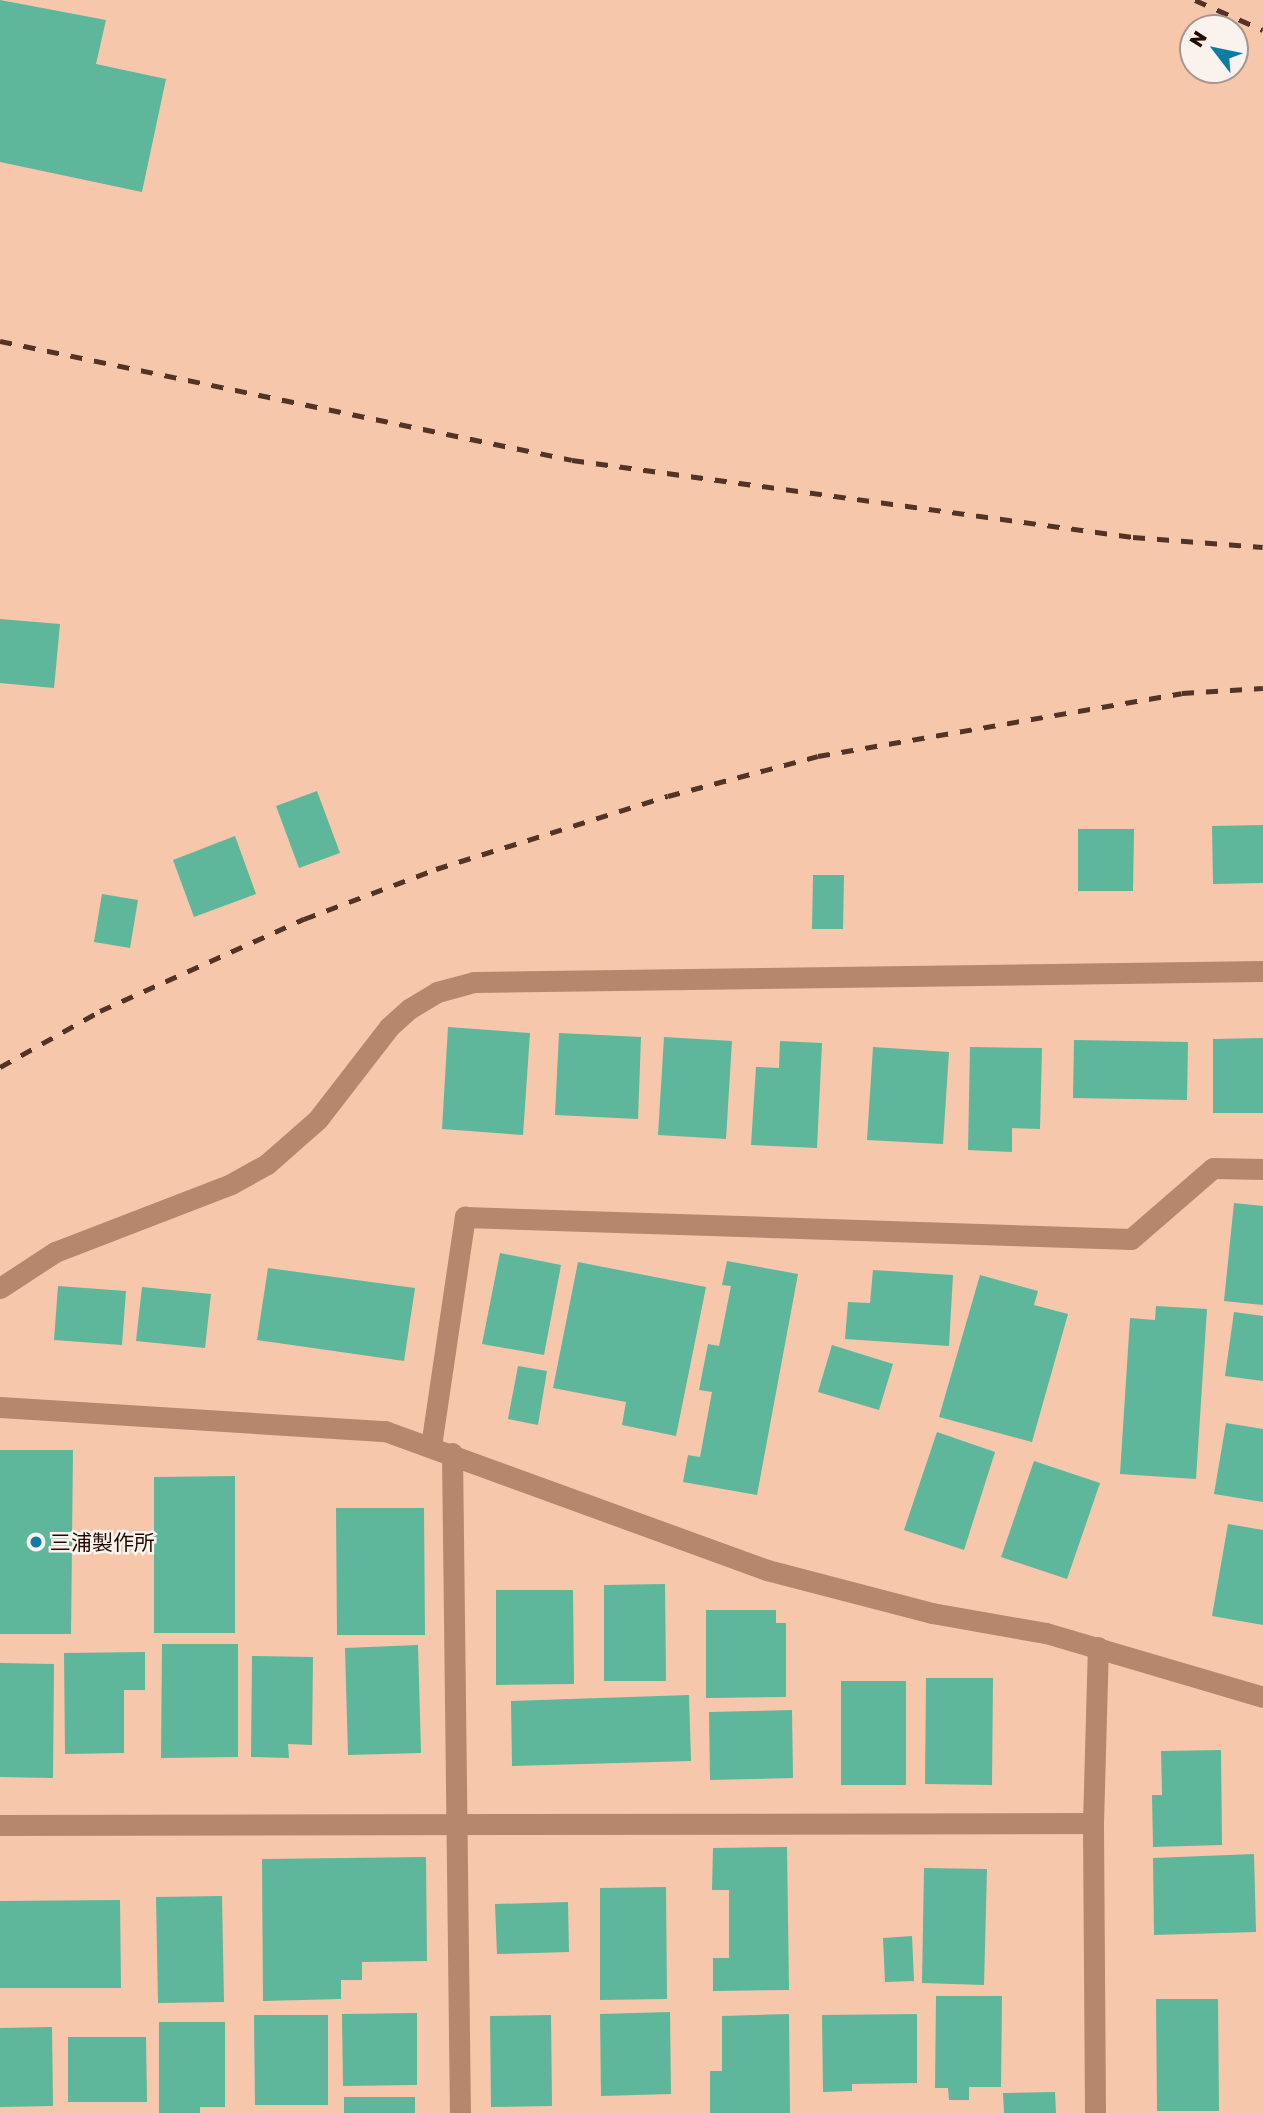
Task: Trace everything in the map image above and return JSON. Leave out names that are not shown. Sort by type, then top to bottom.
[{"type":"street","points":[[0,1289],[55,1252],[231,1184],[267,1164],[318,1119],[389,1027],[409,1009],[437,992],[474,982],[1263,971]]},
{"type":"street","points":[[431,1446],[465,1217],[1131,1239],[1213,1168],[1263,1170]]},
{"type":"street","points":[[0,1407],[385,1431],[452,1453],[766,1570],[932,1613],[1098,1647],[1263,1697]]},
{"type":"street","points":[[452,1453],[459,1824],[460,2113]]},
{"type":"street","points":[[1095,2113],[1093,1823],[1098,1647]]},
{"type":"street","points":[[0,1825],[1093,1823]]},
{"type":"building","points":[[0,0],[106,20],[96,64],[166,79],[142,192],[0,162]]},
{"type":"building","points":[[0,619],[60,624],[54,688],[0,683]]},
{"type":"building","points":[[317,791],[340,853],[299,868],[276,806]]},
{"type":"building","points":[[1263,825],[1263,883],[1213,884],[1212,826]]},
{"type":"building","points":[[1078,829],[1134,829],[1133,891],[1078,891]]},
{"type":"building","points":[[235,836],[256,894],[194,917],[173,860]]},
{"type":"building","points":[[813,875],[844,875],[843,929],[812,929]]},
{"type":"building","points":[[102,894],[138,900],[130,948],[94,942]]},
{"type":"building","points":[[448,1027],[530,1033],[523,1135],[442,1129]]},
{"type":"building","points":[[559,1033],[641,1037],[638,1119],[555,1115]]},
{"type":"building","points":[[664,1037],[732,1041],[726,1139],[658,1135]]},
{"type":"building","points":[[1263,1038],[1263,1113],[1213,1113],[1213,1039]]},
{"type":"building","points":[[1074,1040],[1188,1042],[1187,1100],[1073,1098]]},
{"type":"building","points":[[780,1041],[822,1043],[817,1148],[751,1145],[756,1067],[779,1068]]},
{"type":"building","points":[[873,1047],[949,1052],[943,1144],[867,1140]]},
{"type":"building","points":[[970,1047],[1042,1048],[1040,1129],[1012,1128],[1012,1152],[968,1150]]},
{"type":"building","points":[[1234,1203],[1263,1206],[1263,1305],[1224,1301]]},
{"type":"building","points":[[500,1253],[561,1265],[544,1355],[482,1344]]},
{"type":"building","points":[[727,1261],[798,1274],[757,1495],[683,1482],[688,1455],[700,1457],[712,1392],[699,1390],[708,1344],[719,1346],[731,1286],[722,1285]]},
{"type":"building","points":[[578,1262],[706,1287],[676,1436],[622,1425],[626,1402],[553,1388]]},
{"type":"building","points":[[268,1268],[415,1288],[404,1361],[257,1340]]},
{"type":"building","points":[[873,1270],[953,1275],[949,1346],[845,1339],[848,1302],[870,1303]]},
{"type":"building","points":[[980,1275],[1038,1291],[1034,1305],[1068,1314],[1032,1442],[939,1417]]},
{"type":"building","points":[[58,1286],[126,1291],[122,1345],[54,1340]]},
{"type":"building","points":[[142,1287],[211,1294],[205,1348],[136,1341]]},
{"type":"building","points":[[1156,1306],[1207,1309],[1196,1479],[1120,1474],[1130,1318],[1155,1320]]},
{"type":"building","points":[[1234,1312],[1263,1316],[1263,1381],[1225,1376]]},
{"type":"building","points":[[832,1345],[893,1364],[879,1410],[818,1392]]},
{"type":"building","points":[[518,1366],[547,1371],[538,1425],[508,1419]]},
{"type":"building","points":[[1226,1423],[1263,1429],[1263,1502],[1214,1494]]},
{"type":"building","points":[[937,1432],[995,1452],[964,1550],[904,1530]]},
{"type":"building","name":"三浦製作所","points":[[0,1450],[73,1450],[71,1634],[0,1634]]},
{"type":"building","points":[[1034,1461],[1100,1483],[1067,1579],[1001,1557]]},
{"type":"building","points":[[235,1476],[235,1633],[154,1633],[154,1477]]},
{"type":"building","points":[[336,1508],[424,1508],[425,1635],[337,1635]]},
{"type":"building","points":[[1228,1524],[1263,1530],[1263,1625],[1212,1616]]},
{"type":"building","points":[[665,1584],[666,1681],[604,1681],[604,1585]]},
{"type":"building","points":[[496,1590],[573,1590],[574,1684],[496,1685]]},
{"type":"building","points":[[706,1610],[776,1610],[776,1623],[786,1623],[786,1697],[706,1698]]},
{"type":"building","points":[[162,1644],[238,1644],[238,1757],[161,1758]]},
{"type":"building","points":[[418,1645],[421,1753],[348,1755],[345,1648]]},
{"type":"building","points":[[145,1652],[145,1690],[124,1690],[124,1753],[65,1754],[64,1653]]},
{"type":"building","points":[[252,1656],[313,1657],[312,1745],[288,1744],[289,1758],[251,1757]]},
{"type":"building","points":[[0,1663],[54,1664],[53,1778],[0,1777]]},
{"type":"building","points":[[926,1678],[993,1678],[992,1785],[925,1784]]},
{"type":"building","points":[[841,1681],[906,1681],[906,1785],[841,1785]]},
{"type":"building","points":[[689,1695],[691,1761],[512,1766],[511,1701]]},
{"type":"building","points":[[792,1710],[793,1778],[710,1780],[709,1712]]},
{"type":"building","points":[[1221,1750],[1222,1845],[1153,1847],[1152,1795],[1162,1795],[1161,1751]]},
{"type":"building","points":[[787,1847],[789,1990],[713,1991],[713,1958],[729,1958],[729,1890],[712,1890],[713,1848]]},
{"type":"building","points":[[1254,1854],[1256,1932],[1154,1935],[1153,1858]]},
{"type":"building","points":[[426,1857],[427,1961],[362,1962],[362,1980],[341,1980],[341,1999],[263,2001],[262,1859]]},
{"type":"building","points":[[924,1868],[987,1869],[984,1985],[922,1983]]},
{"type":"building","points":[[666,1887],[667,1999],[600,2000],[600,1888]]},
{"type":"building","points":[[222,1896],[224,2002],[158,2003],[156,1897]]},
{"type":"building","points":[[120,1900],[121,1988],[0,1988],[0,1901]]},
{"type":"building","points":[[568,1902],[569,1952],[497,1954],[495,1904]]},
{"type":"building","points":[[912,1936],[914,1981],[885,1982],[883,1938]]},
{"type":"building","points":[[936,1996],[1002,1996],[1001,2087],[969,2087],[969,2100],[949,2100],[948,2088],[935,2088]]},
{"type":"building","points":[[1156,1999],[1218,1999],[1219,2111],[1157,2111]]},
{"type":"building","points":[[670,2012],[671,2094],[601,2096],[600,2014]]},
{"type":"building","points":[[417,2013],[417,2085],[343,2086],[342,2014]]},
{"type":"building","points":[[789,2014],[790,2113],[710,2113],[710,2071],[722,2071],[722,2016]]},
{"type":"building","points":[[917,2014],[917,2083],[852,2084],[852,2091],[823,2092],[822,2015]]},
{"type":"building","points":[[254,2015],[328,2015],[328,2105],[255,2105]]},
{"type":"building","points":[[551,2015],[552,2106],[491,2107],[490,2016]]},
{"type":"building","points":[[159,2022],[225,2022],[225,2107],[200,2107],[200,2113],[159,2113]]},
{"type":"building","points":[[52,2027],[53,2106],[0,2107],[0,2028]]},
{"type":"building","points":[[68,2037],[146,2037],[147,2102],[68,2102]]},
{"type":"building","points":[[1055,2092],[1056,2113],[1004,2113],[1003,2093]]},
{"type":"building","points":[[344,2097],[415,2097],[415,2113],[344,2113]]},
{"type":"railway","points":[[1195,0],[1263,30]]},
{"type":"railway","points":[[0,341],[572,460],[1133,537],[1263,547]]},
{"type":"railway","points":[[0,1067],[100,1011],[304,919],[436,869],[668,796],[818,756],[1182,693],[1263,688]]},
{"type":"place","name":"三浦製作所","points":[[36,1542]]}]
